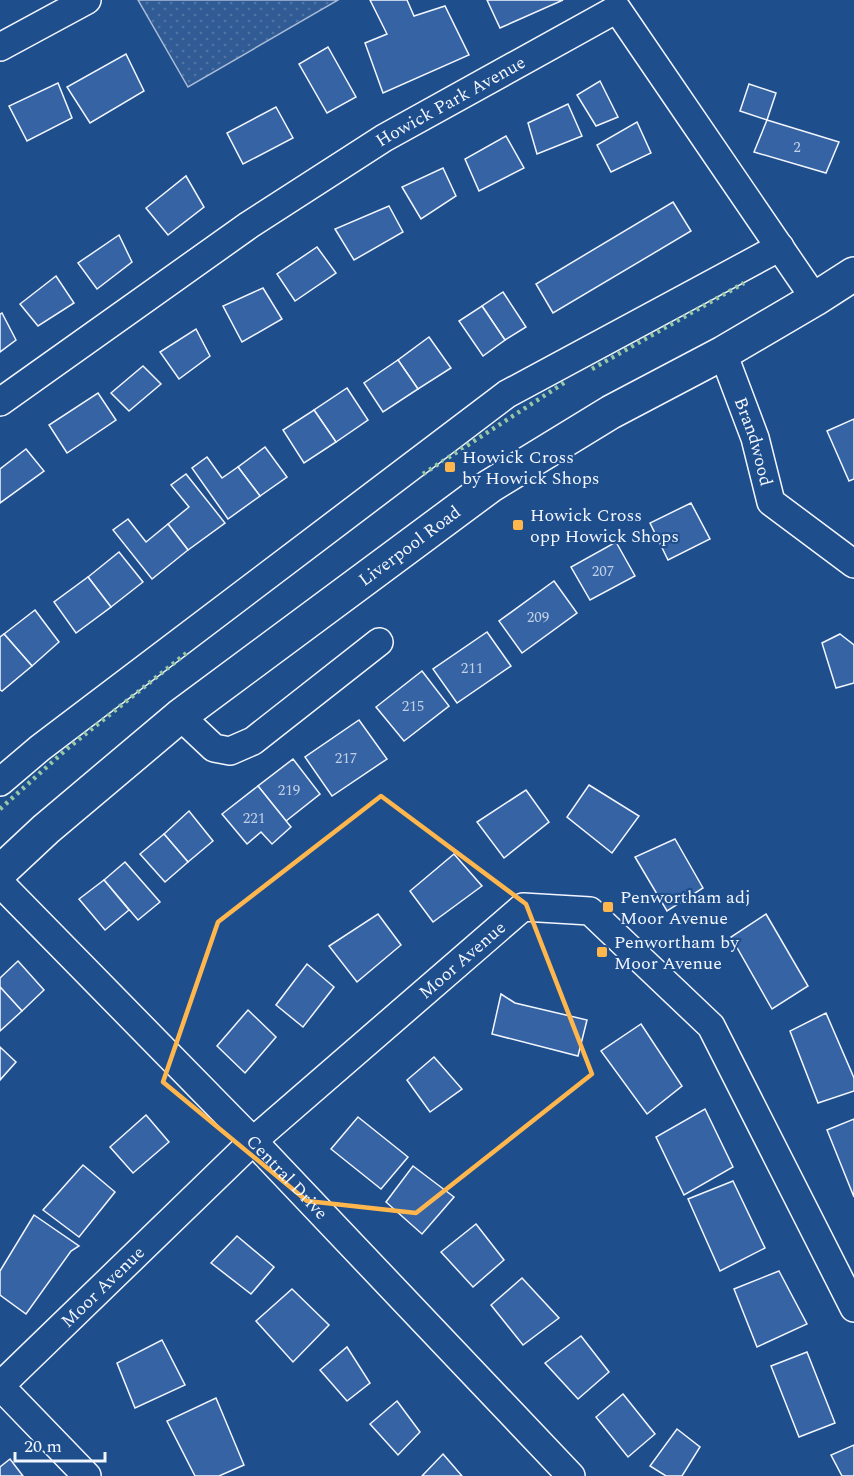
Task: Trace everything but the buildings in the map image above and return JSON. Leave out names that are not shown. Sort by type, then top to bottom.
[{"type":"street","points":[[0,47],[87,0]]},
{"type":"street","name":"Howick Park Avenue","points":[[0,402],[249,225],[384,138],[617,9],[815,299]]},
{"type":"street","points":[[0,782],[40,748],[507,394],[780,247]]},
{"type":"street","name":"Liverpool Road","points":[[0,872],[46,829],[180,716],[490,486],[611,412],[723,353],[854,274]]},
{"type":"street","name":"Brandwood","points":[[723,353],[755,438],[771,502],[854,564]]},
{"type":"street","points":[[180,716],[214,748],[230,751],[253,741],[379,642]]},
{"type":"street","name":"Central Drive","points":[[0,883],[253,1141],[571,1476]]},
{"type":"street","name":"Moor Avenue","points":[[0,1386],[253,1141],[523,907],[590,911],[711,1026],[844,1263],[854,1308]]},
{"type":"street","points":[[0,1386],[87,1476]]},
{"type":"highlighted area","points":[[381,796],[526,904],[592,1074],[416,1213],[307,1201],[163,1082],[218,922]]},
{"type":"shaded area","points":[[138,0],[338,0],[188,87]]},
{"type":"hedge","points":[[592,369],[744,283]]},
{"type":"hedge","points":[[423,474],[567,381]]},
{"type":"hedge","points":[[0,809],[68,748],[189,651]]},
{"type":"place","name":"Howick Cross by Howick Shops","points":[[450,467]]},
{"type":"place","name":"Howick Cross opp Howick Shops","points":[[518,525]]},
{"type":"place","name":"Penwortham adj Moor Avenue","points":[[608,907]]},
{"type":"place","name":"Penwortham by Moor Avenue","points":[[602,952]]}]
